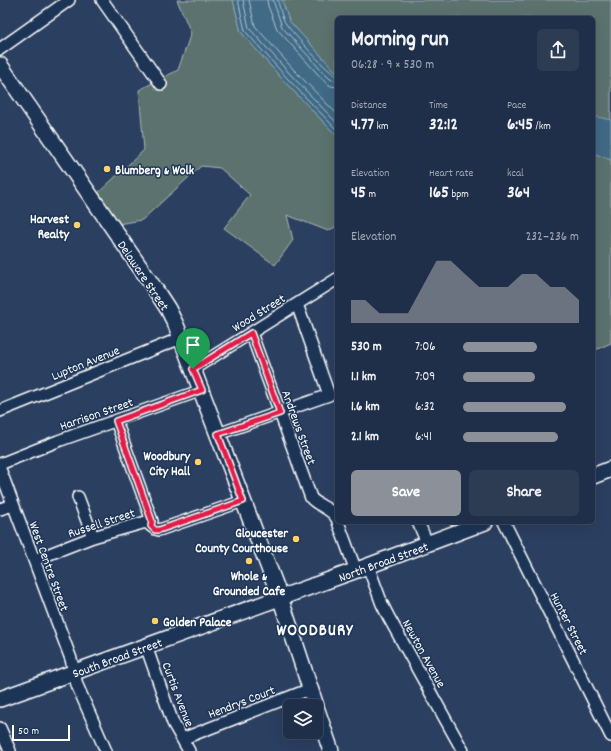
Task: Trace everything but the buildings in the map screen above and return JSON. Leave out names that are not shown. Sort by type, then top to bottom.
[{"type":"main road","name":"Delaware Street","points":[[0,65],[162,300],[176,325],[280,597],[314,699]]},
{"type":"main road","points":[[595,475],[611,469]]},
{"type":"main road","name":"North Broad Street","points":[[280,597],[480,524]]},
{"type":"main road","name":"South Broad Street","points":[[0,699],[280,597]]},
{"type":"main road","name":"Delaware Street","points":[[323,727],[331,751]]},
{"type":"street","points":[[0,50],[69,0]]},
{"type":"street","points":[[102,0],[161,84]]},
{"type":"street","name":"Wood Street","points":[[193,369],[335,280]]},
{"type":"street","points":[[218,434],[328,395],[297,304]]},
{"type":"street","name":"Andrews Street","points":[[251,333],[312,498],[316,503],[332,511],[335,516]]},
{"type":"street","name":"Lupton Avenue","points":[[0,411],[181,338]]},
{"type":"street","name":"Harrison Street","points":[[0,464],[58,441],[202,390]]},
{"type":"street","points":[[116,421],[152,521],[151,526]]},
{"type":"street","name":"West Centre Street","points":[[0,469],[71,659],[77,685],[106,751]]},
{"type":"street","points":[[78,497],[93,537]]},
{"type":"street","name":"Russell Street","points":[[34,560],[93,537],[146,522],[155,530],[159,530],[243,501]]},
{"type":"street","points":[[0,510],[13,505]]},
{"type":"street","points":[[339,524],[362,568]]},
{"type":"street","points":[[419,524],[428,544]]},
{"type":"street","name":"Hunter Street","points":[[505,524],[611,736]]},
{"type":"street","name":"Newton Avenue","points":[[362,568],[463,751]]},
{"type":"street","name":"Curtis Avenue","points":[[146,646],[173,723],[188,751]]},
{"type":"street","name":"Hendrys Court","points":[[182,739],[310,689]]},
{"type":"street","points":[[0,728],[10,751]]},
{"type":"green space","points":[[177,0],[233,0],[241,32],[283,80],[335,134],[335,227],[328,231],[287,215],[293,240],[275,265],[224,228],[250,195],[220,168],[201,166],[142,220],[118,224],[97,194],[144,150],[139,90],[178,70],[191,33]]},
{"type":"green space","points":[[282,0],[611,0],[611,343],[595,350],[595,16],[335,16],[335,71],[289,21]]},
{"type":"water","points":[[233,0],[282,0],[289,21],[335,71],[335,134],[283,80],[241,32]]},
{"type":"water","points":[[595,116],[611,120],[611,160],[595,154]]},
{"type":"place","name":"Blumberg & Wolk","points":[[107,169]]},
{"type":"place","name":"Harvest Realty","points":[[77,225]]},
{"type":"place","name":"Woodbury City Hall","points":[[198,462]]},
{"type":"place","name":"Gloucester County Courthouse","points":[[296,539]]},
{"type":"place","name":"Whole & Grounded Cafe","points":[[249,561]]},
{"type":"place","name":"Golden Palace","points":[[155,621]]},
{"type":"district","name":"WOODBURY","points":[[315,629]]},
{"type":"route","points":[[251,333],[280,413],[218,434],[243,501],[159,530],[155,530],[151,526],[152,521],[116,421],[202,390],[193,369],[251,333]]}]
